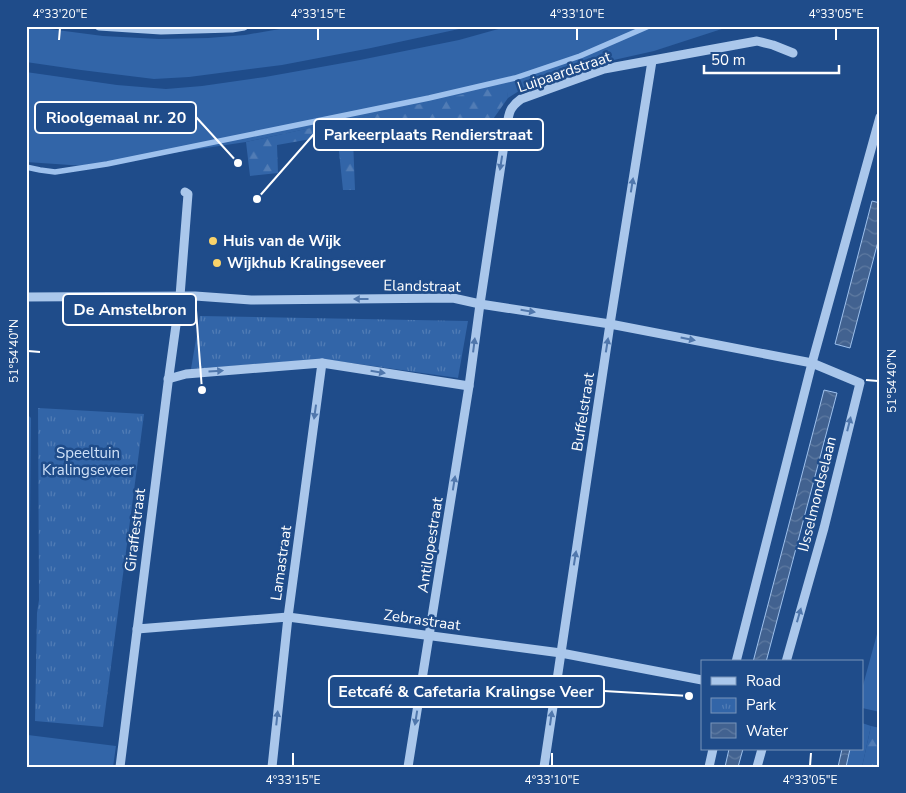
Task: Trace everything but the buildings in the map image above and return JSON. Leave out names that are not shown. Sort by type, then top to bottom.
[{"type":"street","points":[[99,26],[161,30],[244,26]]},
{"type":"street","name":"Luipaardstraat","points":[[480,304],[507,125],[513,105],[521,100],[604,69],[756,41],[793,53]]},
{"type":"street","name":"Buffelstraat","points":[[544,767],[610,324],[652,61]]},
{"type":"street","points":[[737,660],[812,363],[880,117]]},
{"type":"street","name":"Giraffestraat","points":[[120,767],[180,296],[188,194],[185,192]]},
{"type":"street","name":"Elandstraat","points":[[26,297],[195,296],[251,300],[453,298],[480,304],[610,324],[812,363]]},
{"type":"street","name":"Antilopestraat","points":[[408,767],[469,386],[480,304]]},
{"type":"street","name":"IJsselmondselaan","points":[[787,660],[824,528],[860,383],[812,363]]},
{"type":"street","points":[[168,379],[186,374],[322,364],[469,386]]},
{"type":"street","name":"Lamastraat","points":[[272,767],[288,617],[322,364]]},
{"type":"street","name":"Zebrastraat","points":[[137,629],[288,617],[560,653],[701,680]]},
{"type":"street","points":[[709,767],[713,750]]},
{"type":"street","points":[[757,767],[762,750]]},
{"type":"green space","points":[[26,26],[103,36],[159,39],[245,35],[297,26],[473,26],[282,65],[189,77],[154,79],[26,62]]},
{"type":"green space","points":[[509,26],[731,26],[654,51],[596,64],[544,81],[519,91],[508,98],[506,86],[246,142],[85,166],[26,162],[26,72],[117,85],[166,89],[202,86],[360,60],[459,40]]},
{"type":"green space","points":[[507,85],[508,98],[491,122],[369,129],[369,137],[353,139],[355,190],[343,190],[338,142],[328,136],[277,145],[278,173],[250,176],[246,142]]},
{"type":"green space","points":[[200,316],[468,321],[458,378],[323,359],[191,369]]},
{"type":"green space","name":"Speeltuin Kralingseveer","points":[[38,408],[144,414],[103,727],[35,721],[37,613],[39,600]]},
{"type":"green space","points":[[26,413],[31,418],[28,735],[116,746],[113,767],[26,767]]},
{"type":"green space","points":[[880,623],[880,712],[864,708],[864,682]]},
{"type":"green space","points":[[864,724],[871,726],[862,767],[842,767],[846,750],[864,750]]},
{"type":"green space","points":[[871,726],[880,728],[880,767],[862,767]]},
{"type":"water","points":[[872,201],[880,203],[880,234],[850,348],[835,344]]},
{"type":"water","points":[[824,390],[837,393],[767,660],[754,660]]},
{"type":"water","points":[[729,750],[743,750],[738,767],[725,767]]},
{"type":"water","points":[[842,750],[850,750],[846,767],[838,767]]},
{"type":"waterway","points":[[26,167],[55,172],[107,164],[429,98],[515,78],[580,56],[649,26]]},
{"type":"place","name":"Rioolgemaal nr. 20","points":[[238,163]]},
{"type":"place","name":"Parkeerplaats Rendierstraat","points":[[257,199]]},
{"type":"place","name":"Huis van de Wijk","points":[[213,241]]},
{"type":"place","name":"Wijkhub Kralingseveer","points":[[217,263]]},
{"type":"place","name":"De Amstelbron","points":[[202,390]]},
{"type":"place","name":"Eetcafé & Cafetaria Kralingse Veer","points":[[689,696]]}]
